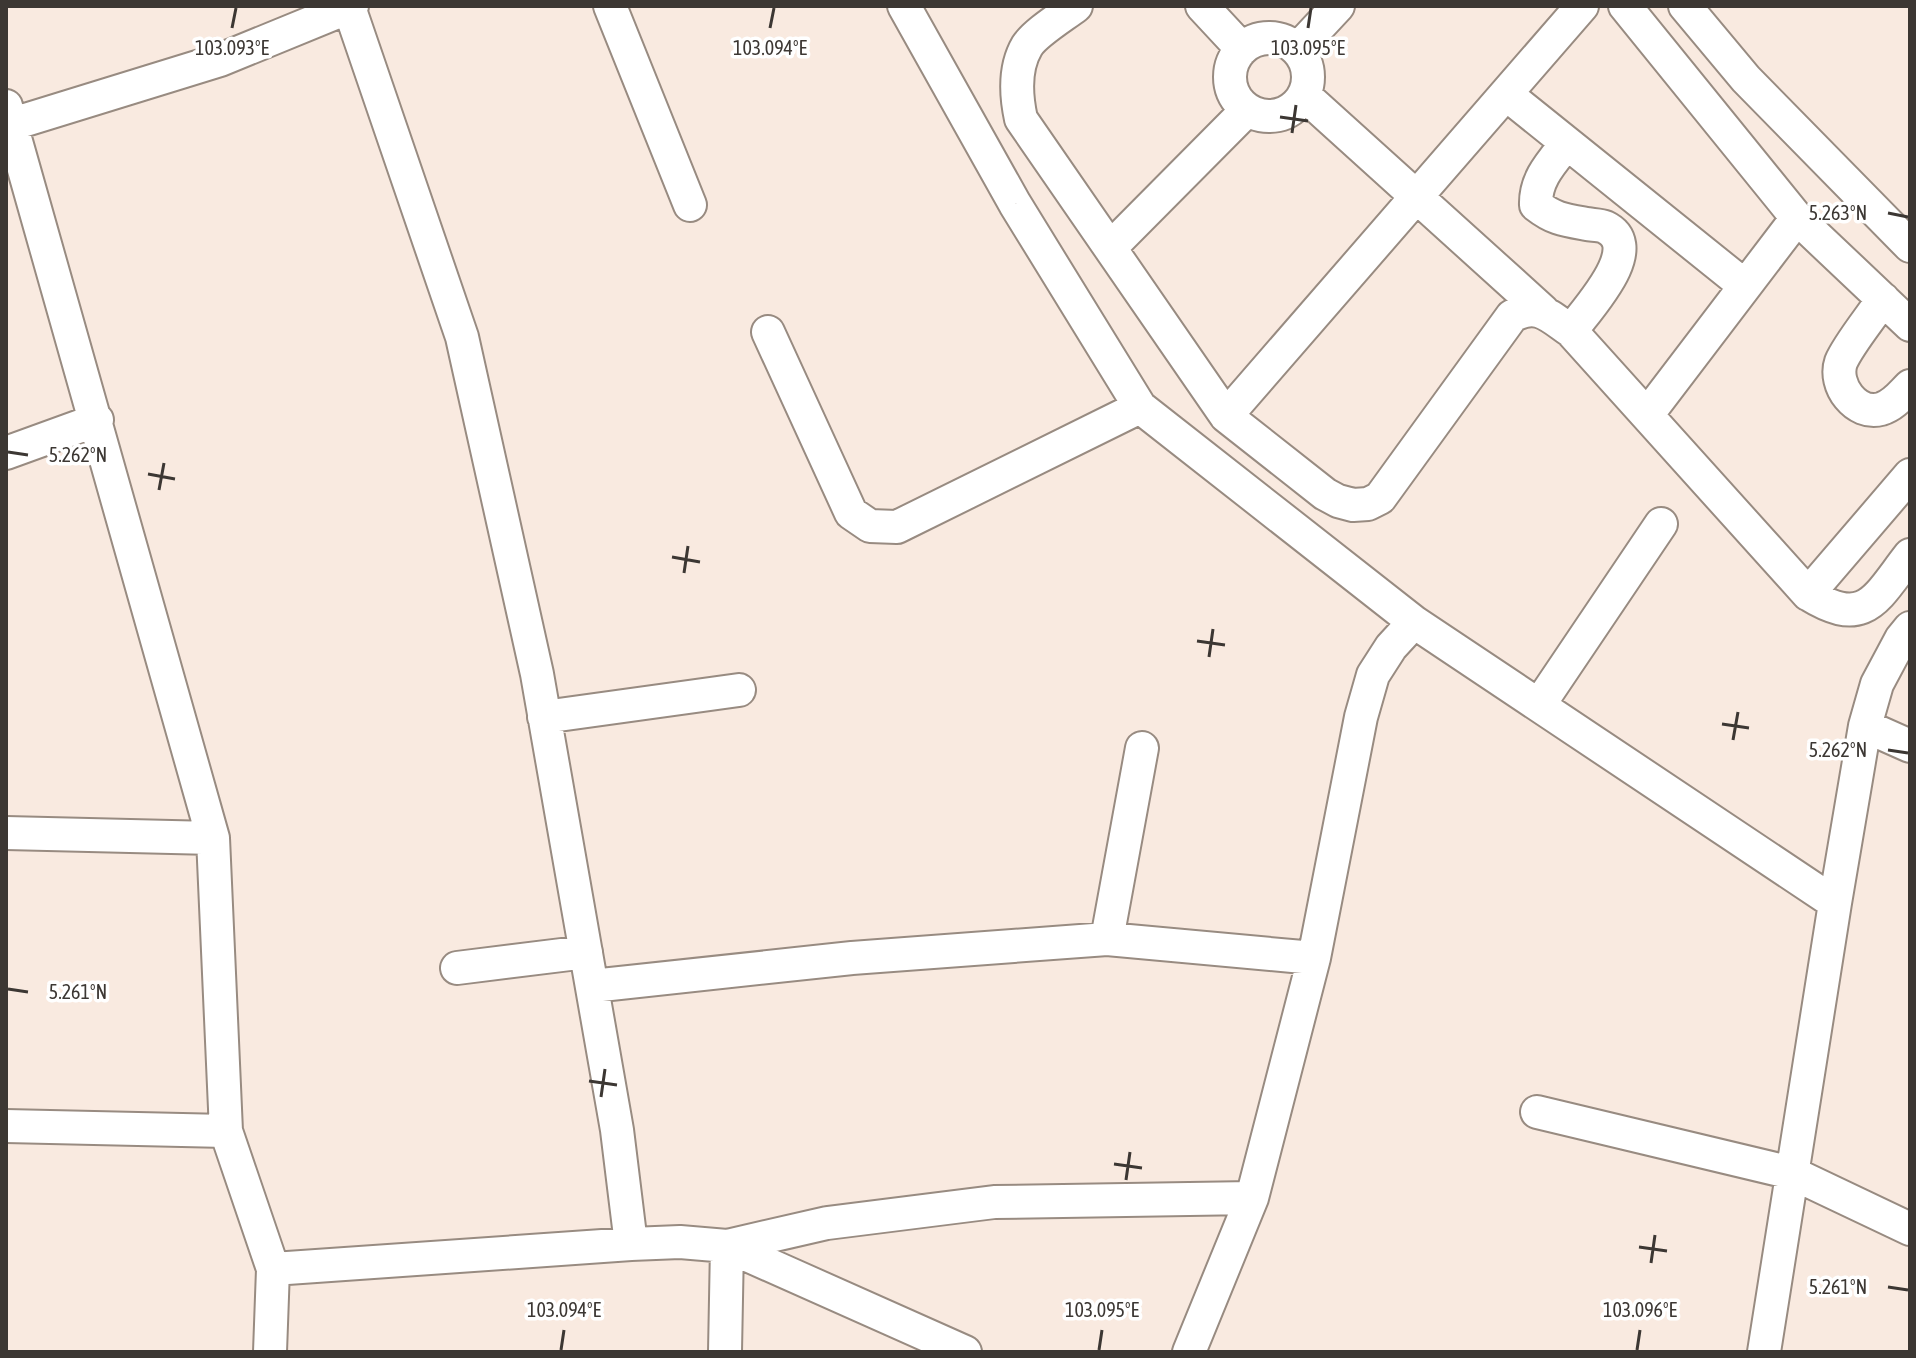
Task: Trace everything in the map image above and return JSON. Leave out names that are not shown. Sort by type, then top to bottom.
[{"type":"street","points":[[610,6],[690,205]]},
{"type":"street","points":[[904,6],[1015,204],[1140,407],[1414,622],[1835,903]]},
{"type":"street","points":[[1076,6],[1028,44],[1016,92],[1021,119],[1226,416],[1325,494],[1353,505],[1368,504],[1380,498],[1512,316],[1525,309],[1543,311]]},
{"type":"street","points":[[1202,6],[1242,49]]},
{"type":"street","points":[[1297,50],[1338,6]]},
{"type":"street","points":[[1226,416],[1582,6]]},
{"type":"street","points":[[1625,6],[1797,218],[1910,325]]},
{"type":"street","points":[[1685,6],[1746,79],[1910,246]]},
{"type":"street","points":[[270,1352],[273,1269],[226,1131],[213,838],[97,420],[8,119],[220,60],[351,7],[462,337],[544,717],[617,1130],[631,1244]]},
{"type":"street","points":[[1270,38],[1284,41],[1297,50],[1306,63],[1308,80],[1304,95],[1293,108],[1279,115],[1263,116],[1247,110],[1237,101],[1231,88],[1230,74],[1233,60],[1242,49],[1255,41],[1270,38]]},
{"type":"street","points":[[1506,94],[1745,286]]},
{"type":"street","points":[[1304,95],[1543,311],[1571,331],[1808,594],[1828,606],[1853,612],[1872,603],[1910,555]]},
{"type":"street","points":[[1110,248],[1247,110]]},
{"type":"street","points":[[1567,143],[1539,180],[1535,192],[1536,205],[1552,217],[1605,227],[1617,238],[1620,251],[1615,271],[1571,331]]},
{"type":"street","points":[[1647,415],[1797,218]]},
{"type":"street","points":[[1883,299],[1841,363],[1840,384],[1855,405],[1878,410],[1893,404],[1910,386]]},
{"type":"street","points":[[768,332],[851,513],[870,526],[897,527],[1140,407]]},
{"type":"street","points":[[6,453],[97,420]]},
{"type":"street","points":[[1808,594],[1910,475]]},
{"type":"street","points":[[1539,705],[1661,524]]},
{"type":"street","points":[[1189,1352],[1252,1198],[1314,958],[1361,717],[1373,675],[1391,647],[1414,622]]},
{"type":"street","points":[[1764,1352],[1865,726],[1877,684],[1910,628]]},
{"type":"street","points":[[544,717],[739,690]]},
{"type":"street","points":[[1865,726],[1910,746]]},
{"type":"street","points":[[1107,939],[1142,748]]},
{"type":"street","points":[[6,833],[213,838]]},
{"type":"street","points":[[592,986],[852,958],[1107,939],[1314,958]]},
{"type":"street","points":[[457,968],[586,952]]},
{"type":"street","points":[[1537,1112],[1792,1173],[1910,1229]]},
{"type":"street","points":[[6,1126],[226,1131]]},
{"type":"street","points":[[273,1269],[631,1244],[680,1242],[727,1246],[827,1223],[994,1202],[1252,1198]]},
{"type":"street","points":[[725,1352],[727,1246]]},
{"type":"street","points":[[727,1246],[965,1352]]}]
